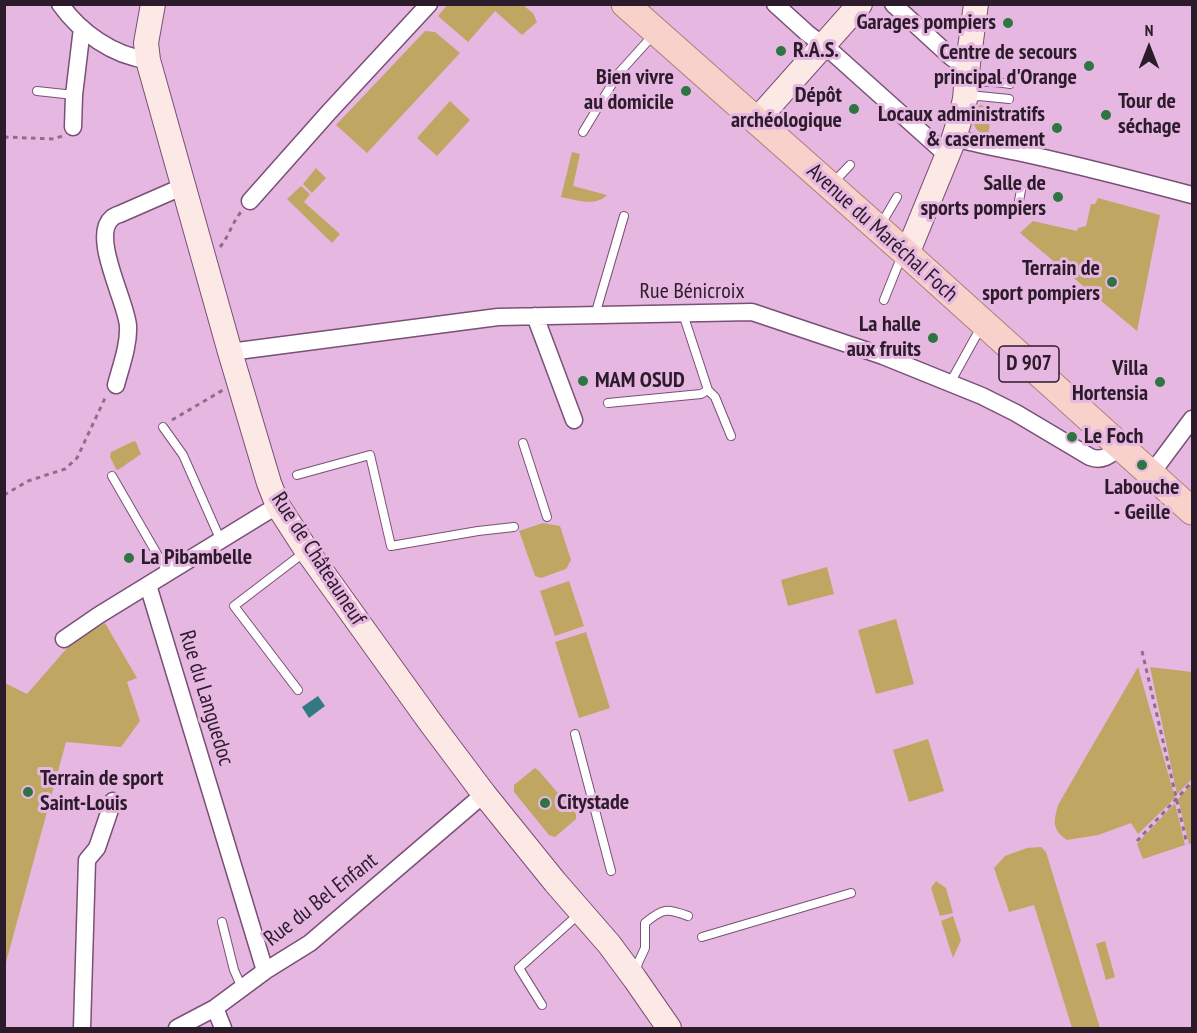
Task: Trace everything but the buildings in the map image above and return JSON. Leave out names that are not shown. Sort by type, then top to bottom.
[{"type":"main road","name":"Rue de Châteauneuf","points":[[153,4],[146,43],[148,60],[230,352],[278,506],[307,551],[484,794],[609,944],[669,1029]]},
{"type":"main road","name":"Avenue du Maréchal Foch","points":[[625,4],[896,242],[1192,511]]},
{"type":"main road","points":[[756,121],[860,4]]},
{"type":"main road","points":[[896,242],[944,145],[964,89],[976,4]]},
{"type":"street","points":[[250,201],[329,111],[429,4]]},
{"type":"street","points":[[775,4],[944,145],[993,148],[1027,160],[1192,195]]},
{"type":"street","points":[[893,4],[955,60],[964,89]]},
{"type":"street","points":[[62,6],[82,28],[97,40],[123,54],[148,60]]},
{"type":"street","points":[[73,128],[74,95],[82,28]]},
{"type":"street","points":[[116,385],[128,339],[128,323],[108,259],[105,238],[108,223],[120,214],[184,186]]},
{"type":"street","name":"Rue Bénicroix","points":[[230,352],[498,317],[752,312],[884,356],[982,396],[1016,413],[1090,457],[1106,458],[1121,446]]},
{"type":"street","points":[[534,316],[574,420]]},
{"type":"street","points":[[1151,474],[1192,419]]},
{"type":"street","points":[[64,639],[99,615],[278,506]]},
{"type":"street","name":"Rue du Languedoc","points":[[148,585],[265,971]]},
{"type":"street","name":"Rue du Bel Enfant","points":[[177,1029],[215,1008],[265,971],[310,943],[484,794]]},
{"type":"street","points":[[82,1029],[87,860],[97,848],[113,801]]},
{"type":"street","points":[[215,1008],[223,1029]]},
{"type":"lane","points":[[583,132],[618,74],[656,32]]},
{"type":"lane","points":[[964,89],[982,81],[1010,84]]},
{"type":"lane","points":[[964,89],[980,96],[1009,99]]},
{"type":"lane","points":[[37,91],[74,95]]},
{"type":"lane","points":[[830,186],[850,165]]},
{"type":"lane","points":[[1019,201],[1021,190]]},
{"type":"lane","points":[[884,300],[898,266],[897,197]]},
{"type":"lane","points":[[595,315],[624,216]]},
{"type":"lane","points":[[683,314],[708,390],[715,397],[731,436]]},
{"type":"lane","points":[[950,383],[985,324]]},
{"type":"lane","points":[[608,403],[701,394],[708,390]]},
{"type":"lane","points":[[164,427],[183,455],[221,541]]},
{"type":"lane","points":[[523,443],[547,517]]},
{"type":"lane","points":[[297,475],[370,455],[391,546],[514,527]]},
{"type":"lane","points":[[112,476],[168,573]]},
{"type":"lane","points":[[298,690],[234,606],[307,551]]},
{"type":"lane","points":[[575,734],[611,872]]},
{"type":"lane","points":[[702,937],[851,893]]},
{"type":"lane","points":[[635,979],[638,963],[645,948],[645,923],[658,913],[673,910],[688,916]]},
{"type":"lane","points":[[542,1005],[519,968],[582,912]]},
{"type":"lane","points":[[222,922],[234,970],[242,988]]},
{"type":"path","points":[[4,137],[54,139],[73,128]]},
{"type":"path","points":[[219,249],[226,240],[236,218],[250,201]]},
{"type":"path","points":[[4,495],[28,481],[65,469],[77,458],[104,398],[116,385]]},
{"type":"path","points":[[164,427],[213,395]]},
{"type":"path","points":[[1142,651],[1187,844]]},
{"type":"path","points":[[1137,841],[1192,782]]},
{"type":"shaded area","points":[[448,4],[523,5],[533,13],[537,22],[522,35],[495,11],[468,42],[438,16]]},
{"type":"shaded area","points":[[425,31],[435,32],[460,53],[367,153],[336,125]]},
{"type":"shaded area","points":[[450,101],[470,120],[437,156],[417,138]]},
{"type":"shaded area","points":[[980,105],[992,108],[988,136],[974,125],[975,112]]},
{"type":"shaded area","points":[[572,152],[580,154],[573,186],[607,195],[602,199],[586,202],[561,197]]},
{"type":"shaded area","points":[[316,168],[326,178],[312,193],[303,184]]},
{"type":"shaded area","points":[[301,186],[310,194],[304,202],[340,234],[332,243],[287,199]]},
{"type":"shaded area","name":"Terrain de sport pompiers","points":[[1098,198],[1160,215],[1137,331],[1020,233],[1033,221],[1077,231],[1078,228],[1086,226],[1091,204],[1095,204]]},
{"type":"shaded area","points":[[134,441],[141,454],[118,470],[116,469],[110,457],[111,452]]},
{"type":"shaded area","points":[[543,523],[560,526],[571,560],[566,569],[541,578],[535,576],[519,531]]},
{"type":"shaded area","points":[[827,567],[834,594],[788,606],[781,580]]},
{"type":"shaded area","points":[[569,581],[584,626],[555,636],[540,591]]},
{"type":"shaded area","points":[[896,619],[914,684],[876,694],[858,630]]},
{"type":"shaded area","name":"Terrain de sport Saint-Louis","points":[[105,623],[137,678],[127,682],[140,721],[121,747],[66,742],[5,966],[5,683],[27,694],[74,640]]},
{"type":"shaded area","points":[[586,632],[610,708],[579,718],[555,642]]},
{"type":"shaded area","points":[[1138,667],[1175,798],[1138,834],[1131,823],[1098,835],[1067,840],[1056,828],[1055,816],[1058,805]]},
{"type":"shaded area","points":[[1150,667],[1192,672],[1192,779],[1177,794]]},
{"type":"shaded area","points":[[318,696],[325,706],[309,718],[302,707]]},
{"type":"shaded area","points":[[928,739],[944,791],[909,802],[893,750]]},
{"type":"shaded area","name":"Citystade","points":[[535,768],[576,814],[576,819],[555,837],[549,835],[514,792],[514,785]]},
{"type":"shaded area","points":[[1192,784],[1192,843],[1189,844],[1178,799]]},
{"type":"shaded area","points":[[1175,803],[1185,845],[1143,859],[1137,844]]},
{"type":"shaded area","points":[[1041,847],[1046,852],[1100,1028],[1072,1028],[1034,905],[1009,912],[994,868],[1005,856],[1027,848]]},
{"type":"shaded area","points":[[936,881],[946,888],[953,913],[940,916],[931,888]]},
{"type":"shaded area","points":[[953,916],[961,940],[953,958],[941,921]]},
{"type":"shaded area","points":[[1105,941],[1115,977],[1106,980],[1096,944]]},
{"type":"place","name":"Garages pompiers","points":[[1008,23]]},
{"type":"place","name":"R.A.S.","points":[[781,51]]},
{"type":"place","name":"Centre de secours principal d'Orange","points":[[1089,66]]},
{"type":"place","name":"Bien vivre au domicile","points":[[686,91]]},
{"type":"place","name":"Dépôt archéologique","points":[[854,109]]},
{"type":"place","name":"Tour de séchage","points":[[1106,115]]},
{"type":"place","name":"Locaux administratifs & casernement","points":[[1057,128]]},
{"type":"place","name":"Salle de sports pompiers","points":[[1058,197]]},
{"type":"place","name":"Terrain de sport pompiers","points":[[1112,282]]},
{"type":"place","name":"La halle aux fruits","points":[[933,338]]},
{"type":"place","name":"MAM OSUD","points":[[583,381]]},
{"type":"place","name":"Villa Hortensia","points":[[1160,382]]},
{"type":"place","name":"Le Foch","points":[[1072,437]]},
{"type":"place","name":"Labouche - Geille","points":[[1142,465]]},
{"type":"place","name":"La Pibambelle","points":[[129,558]]},
{"type":"place","name":"Terrain de sport Saint-Louis","points":[[28,792]]},
{"type":"place","name":"Citystade","points":[[545,803]]}]
